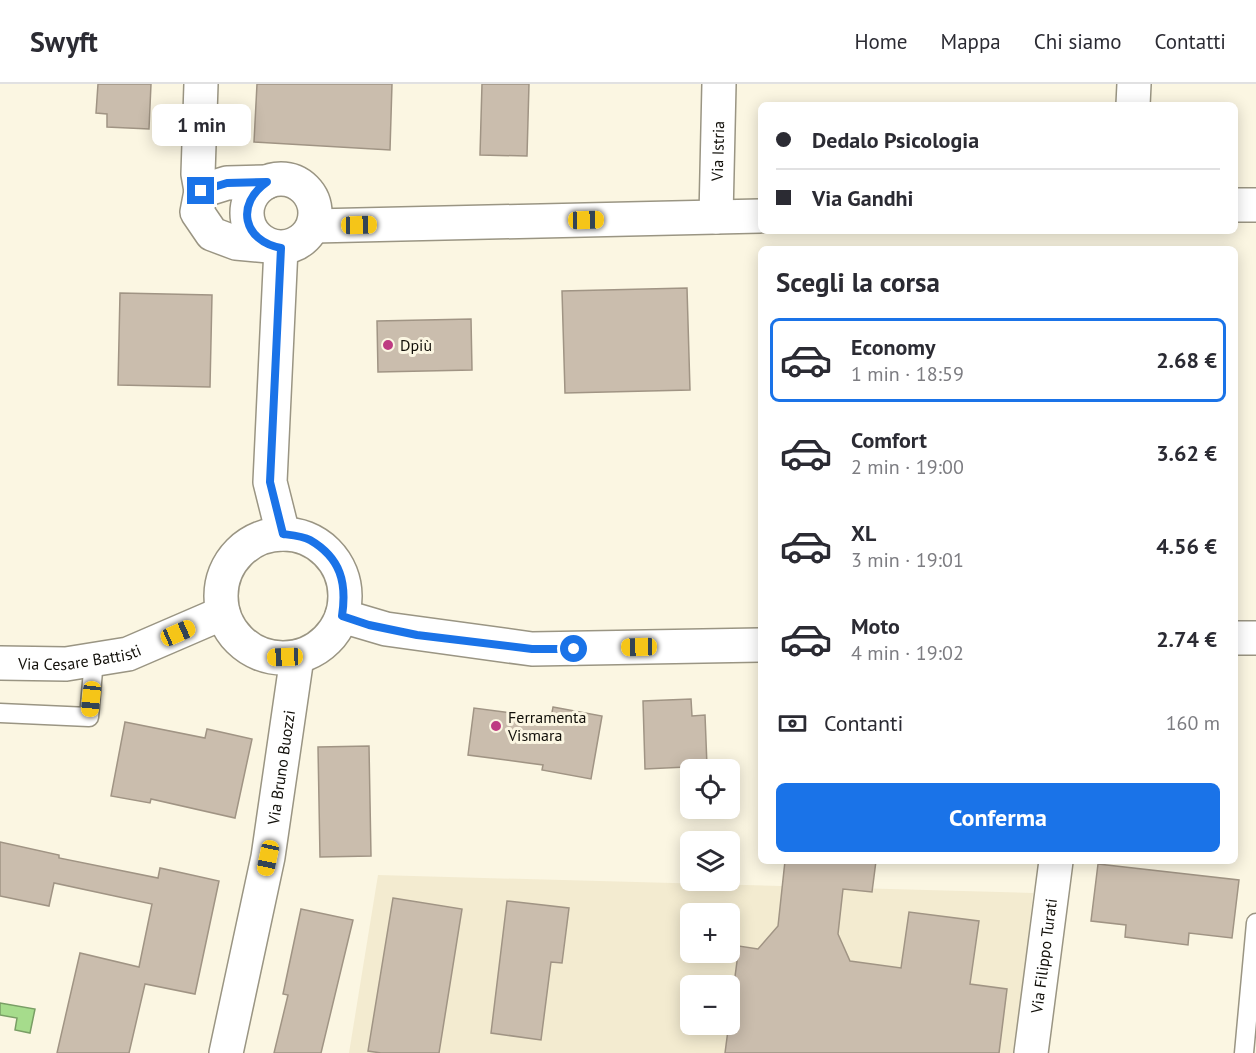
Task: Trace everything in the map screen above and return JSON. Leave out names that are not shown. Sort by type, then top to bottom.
[{"type":"street","points":[[201,84],[198,174],[201,191],[197,212],[212,234],[236,243],[275,247],[301,242],[314,226],[316,215],[309,193],[290,180],[227,183],[201,191]]},
{"type":"street","name":"Via Istria","points":[[716,217],[719,84]]},
{"type":"street","points":[[1133,102],[1134,84]]},
{"type":"street","points":[[267,182],[250,198],[247,220],[259,240],[275,247]]},
{"type":"street","points":[[1238,205],[1256,205]]},
{"type":"street","points":[[314,226],[758,216]]},
{"type":"street","points":[[275,247],[270,482],[283,534]]},
{"type":"street","points":[[283,534],[309,539],[333,559],[344,581],[346,595],[342,616],[333,635],[317,649],[297,657],[273,658],[253,651],[233,633],[223,613],[222,582],[231,562],[245,546],[263,537],[283,534]]},
{"type":"street","name":"Via Cesare Battisti","points":[[0,663],[66,664],[128,654],[223,613]]},
{"type":"street","points":[[342,616],[386,629],[532,649],[758,645]]},
{"type":"street","points":[[1238,638],[1256,638]]},
{"type":"street","name":"Via Bruno Buozzi","points":[[226,1053],[268,858],[297,657]]},
{"type":"street","name":"Via Filippo Turati","points":[[1031,1053],[1056,864]]},
{"type":"lane","points":[[0,713],[89,717],[94,659]]},
{"type":"lane","points":[[1244,1053],[1256,923]]},
{"type":"shaded area","points":[[378,875],[680,883],[680,891],[740,891],[740,885],[1033,893],[1016,1053],[349,1053]]},
{"type":"shaded area","points":[[0,1003],[35,1009],[30,1033],[15,1030],[17,1018],[0,1015]]},
{"type":"building","points":[[98,84],[151,84],[149,129],[107,127],[107,114],[96,113]]},
{"type":"building","points":[[257,84],[392,84],[390,150],[254,142]]},
{"type":"building","points":[[482,84],[529,84],[527,156],[480,155]]},
{"type":"building","points":[[687,288],[690,390],[565,393],[562,291]]},
{"type":"building","points":[[120,293],[212,295],[210,387],[118,385]]},
{"type":"building","points":[[471,319],[472,370],[378,372],[377,321]]},
{"type":"building","points":[[691,699],[692,716],[705,715],[707,759],[680,759],[680,767],[645,769],[643,701]]},
{"type":"building","points":[[553,707],[602,716],[591,779],[542,770],[543,765],[468,755],[474,708],[551,718]]},
{"type":"building","points":[[125,722],[205,738],[207,729],[252,739],[235,818],[151,799],[150,803],[111,796]]},
{"type":"building","points":[[369,746],[371,856],[320,857],[318,747]]},
{"type":"building","points":[[0,842],[59,855],[59,858],[158,878],[160,868],[219,881],[195,994],[145,984],[129,1053],[57,1053],[80,953],[139,967],[152,904],[54,883],[49,906],[0,896]]},
{"type":"building","points":[[785,864],[876,864],[872,892],[843,889],[838,934],[850,961],[901,968],[909,912],[979,921],[970,984],[1007,989],[999,1053],[725,1053],[727,1035],[740,1035],[740,975],[735,975],[737,963],[740,963],[740,946],[758,949],[778,926]]},
{"type":"building","points":[[1098,864],[1239,880],[1232,938],[1189,933],[1188,945],[1125,937],[1126,925],[1091,921]]},
{"type":"building","points":[[393,898],[462,909],[439,1053],[368,1051]]},
{"type":"building","points":[[507,901],[569,908],[562,963],[551,962],[541,1040],[491,1033]]},
{"type":"building","points":[[301,909],[353,920],[321,1053],[274,1053],[288,995],[283,994]]},
{"type":"place","name":"Dpiù","points":[[388,345]]},
{"type":"place","name":"Ferramenta Vismara","points":[[496,726]]},
{"type":"route","points":[[201,191],[227,183],[267,182],[250,198],[247,220],[259,240],[269,246],[281,248],[270,482],[283,534],[309,539],[333,559],[344,581],[346,595],[342,616],[369,625],[417,635],[532,649],[574,649]]}]
